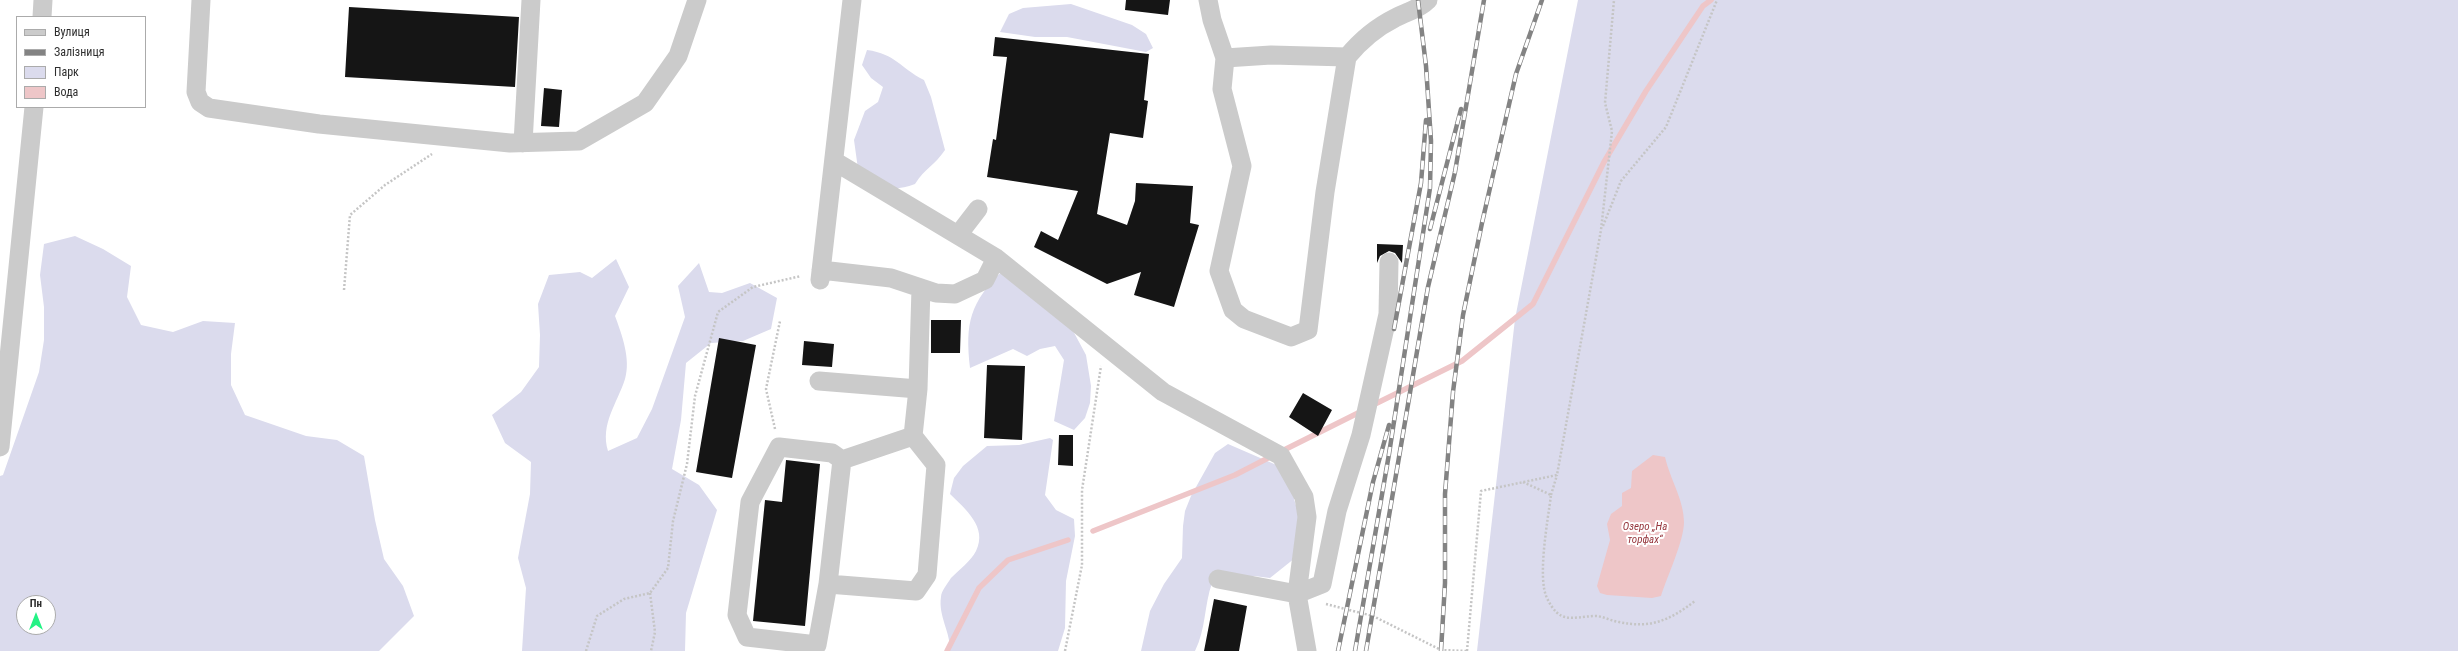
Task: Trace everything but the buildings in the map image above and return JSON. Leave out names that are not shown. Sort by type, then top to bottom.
[{"type":"lane","points":[[42,16],[43,0]]},
{"type":"lane","points":[[201,0],[196,92],[200,102],[209,108],[319,124],[456,138],[523,143],[579,141],[645,103],[678,56],[697,0]]},
{"type":"lane","points":[[523,143],[531,0]]},
{"type":"lane","points":[[852,0],[820,274],[891,278],[936,293],[955,294],[985,280],[996,258]]},
{"type":"lane","points":[[1208,0],[1212,20],[1226,58],[1222,89],[1242,166],[1219,271],[1233,310],[1244,319],[1291,337],[1308,330],[1325,192],[1347,57],[1362,38],[1396,18],[1419,8],[1428,0]]},
{"type":"lane","points":[[1226,58],[1271,55],[1347,57]]},
{"type":"lane","points":[[0,447],[34,108]]},
{"type":"lane","points":[[834,161],[996,258],[1163,392],[1281,456],[1304,496],[1307,517],[1297,594],[1307,651]]},
{"type":"lane","points":[[958,235],[978,209]]},
{"type":"lane","points":[[1218,579],[1297,594],[1322,584],[1337,511],[1361,435],[1388,314],[1389,262]]},
{"type":"lane","points":[[828,584],[916,591],[926,575],[936,465],[913,436],[918,389],[922,288]]},
{"type":"lane","points":[[819,382],[918,389]]},
{"type":"lane","points":[[842,460],[913,436]]},
{"type":"lane","points":[[779,447],[832,453],[842,460],[828,584],[817,645],[747,637],[737,615],[750,502],[779,447]]},
{"type":"path","points":[[1614,0],[1605,103],[1612,131],[1601,230],[1557,475],[1551,495],[1544,554],[1546,598],[1559,615],[1570,620],[1596,616],[1619,622],[1644,624],[1663,622],[1695,601]]},
{"type":"path","points":[[1601,230],[1621,181],[1666,127],[1717,0]]},
{"type":"path","points":[[344,290],[350,214],[385,185],[456,138]]},
{"type":"path","points":[[586,651],[598,616],[624,599],[650,593],[668,568],[673,521],[687,464],[696,396],[718,312],[753,287],[803,276],[820,274]]},
{"type":"path","points":[[779,447],[766,389],[780,321]]},
{"type":"path","points":[[1065,651],[1082,565],[1082,490],[1094,424],[1102,344]]},
{"type":"path","points":[[1324,603],[1373,616],[1441,650],[1467,651],[1481,491],[1557,475]]},
{"type":"path","points":[[1523,482],[1551,495]]},
{"type":"path","points":[[650,593],[656,632],[651,651]]},
{"type":"green space","points":[[1578,0],[2458,0],[2458,651],[1477,651],[1515,319]]},
{"type":"green space","points":[[1071,4],[1132,25],[1146,34],[1153,48],[1146,52],[1067,37],[1035,37],[1000,32],[1009,14],[1023,8]]},
{"type":"green space","points":[[867,50],[877,52],[891,58],[924,80],[931,97],[945,150],[922,174],[915,184],[905,187],[891,188],[879,183],[858,169],[854,140],[865,111],[878,102],[883,87],[871,78],[862,65]]},
{"type":"green space","points":[[75,236],[103,249],[131,266],[127,297],[141,325],[173,332],[203,321],[235,323],[231,354],[231,385],[245,415],[306,436],[337,440],[364,456],[375,520],[384,559],[403,586],[414,616],[379,651],[0,651],[0,476],[3,475],[39,372],[44,340],[44,307],[40,275],[44,244]]},
{"type":"green space","points":[[616,259],[629,287],[615,316],[625,347],[627,371],[622,388],[610,414],[606,432],[608,451],[637,438],[652,409],[685,317],[678,286],[699,263],[709,292],[722,293],[750,283],[777,298],[771,329],[743,341],[711,343],[686,363],[681,420],[672,469],[699,485],[717,510],[686,613],[685,651],[522,651],[526,588],[518,558],[530,494],[531,462],[505,443],[492,415],[521,392],[539,367],[540,335],[538,304],[549,275],[580,272],[592,278]]},
{"type":"green space","points":[[1003,270],[1071,327],[1086,355],[1091,386],[1090,403],[1085,418],[1074,430],[1054,421],[1064,360],[1055,346],[1040,349],[1027,356],[1013,349],[970,368],[968,338],[972,314],[983,293]]},
{"type":"green space","points":[[1050,438],[1053,440],[1045,495],[1056,510],[1074,519],[1075,536],[1066,581],[1065,628],[1058,651],[950,651],[949,638],[941,611],[941,595],[951,578],[974,555],[979,542],[977,526],[973,519],[950,494],[954,478],[963,466],[987,446],[1019,445]]},
{"type":"green space","points":[[1228,444],[1288,470],[1296,483],[1294,499],[1299,515],[1295,558],[1270,578],[1254,576],[1212,583],[1199,643],[1195,651],[1141,651],[1150,611],[1164,584],[1182,558],[1185,511],[1191,496],[1215,453]]},
{"type":"water","name":"Озеро „На торфах“","points":[[1653,455],[1665,457],[1682,506],[1684,522],[1678,549],[1661,596],[1652,598],[1607,595],[1600,593],[1597,586],[1610,540],[1607,524],[1611,514],[1622,506],[1622,493],[1631,488],[1632,471]]},
{"type":"waterway","points":[[1371,406],[1462,361],[1533,304],[1604,162],[1646,91],[1703,6],[1711,0]]},
{"type":"waterway","points":[[1280,452],[1362,411]]},
{"type":"waterway","points":[[1093,531],[1235,475],[1272,456]]},
{"type":"waterway","points":[[947,651],[979,588],[1008,560],[1068,540]]},
{"type":"railway","points":[[1355,651],[1389,454],[1430,188],[1431,141],[1426,66],[1418,0]]},
{"type":"railway","points":[[1366,651],[1428,287],[1455,172],[1484,0]]},
{"type":"railway","points":[[1441,651],[1445,583],[1445,494],[1453,392],[1463,315],[1482,223],[1516,74],[1542,0]]},
{"type":"railway","points":[[1430,229],[1461,109]]},
{"type":"railway","points":[[1394,329],[1421,183],[1426,120]]},
{"type":"railway","points":[[1338,651],[1373,482],[1389,425]]}]
